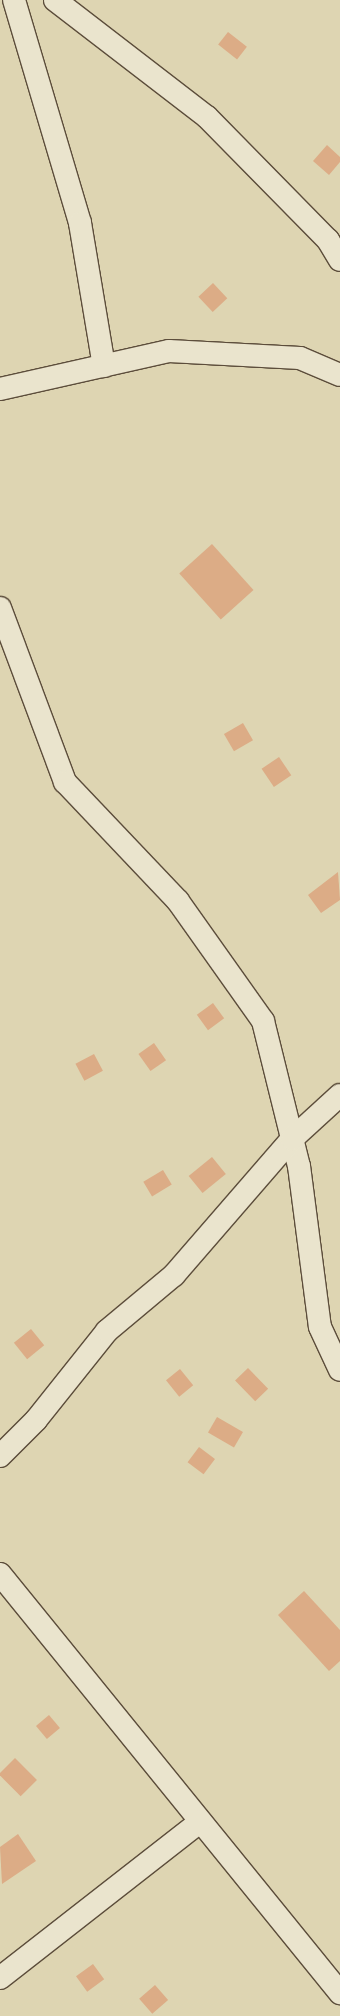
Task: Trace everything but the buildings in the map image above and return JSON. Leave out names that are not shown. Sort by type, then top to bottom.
[{"type":"street","points":[[14,0],[80,223],[104,366]]},
{"type":"street","points":[[55,0],[208,117],[328,240],[340,260]]},
{"type":"street","points":[[0,389],[169,351],[300,358],[340,375]]},
{"type":"street","points":[[0,608],[65,782],[178,901],[264,1021],[292,1139],[320,1327],[340,1370]]},
{"type":"street","points":[[0,1456],[36,1420],[107,1331],[174,1275],[292,1139],[340,1095]]},
{"type":"street","points":[[0,1574],[340,1993]]},
{"type":"street","points":[[0,1978],[200,1822]]}]
